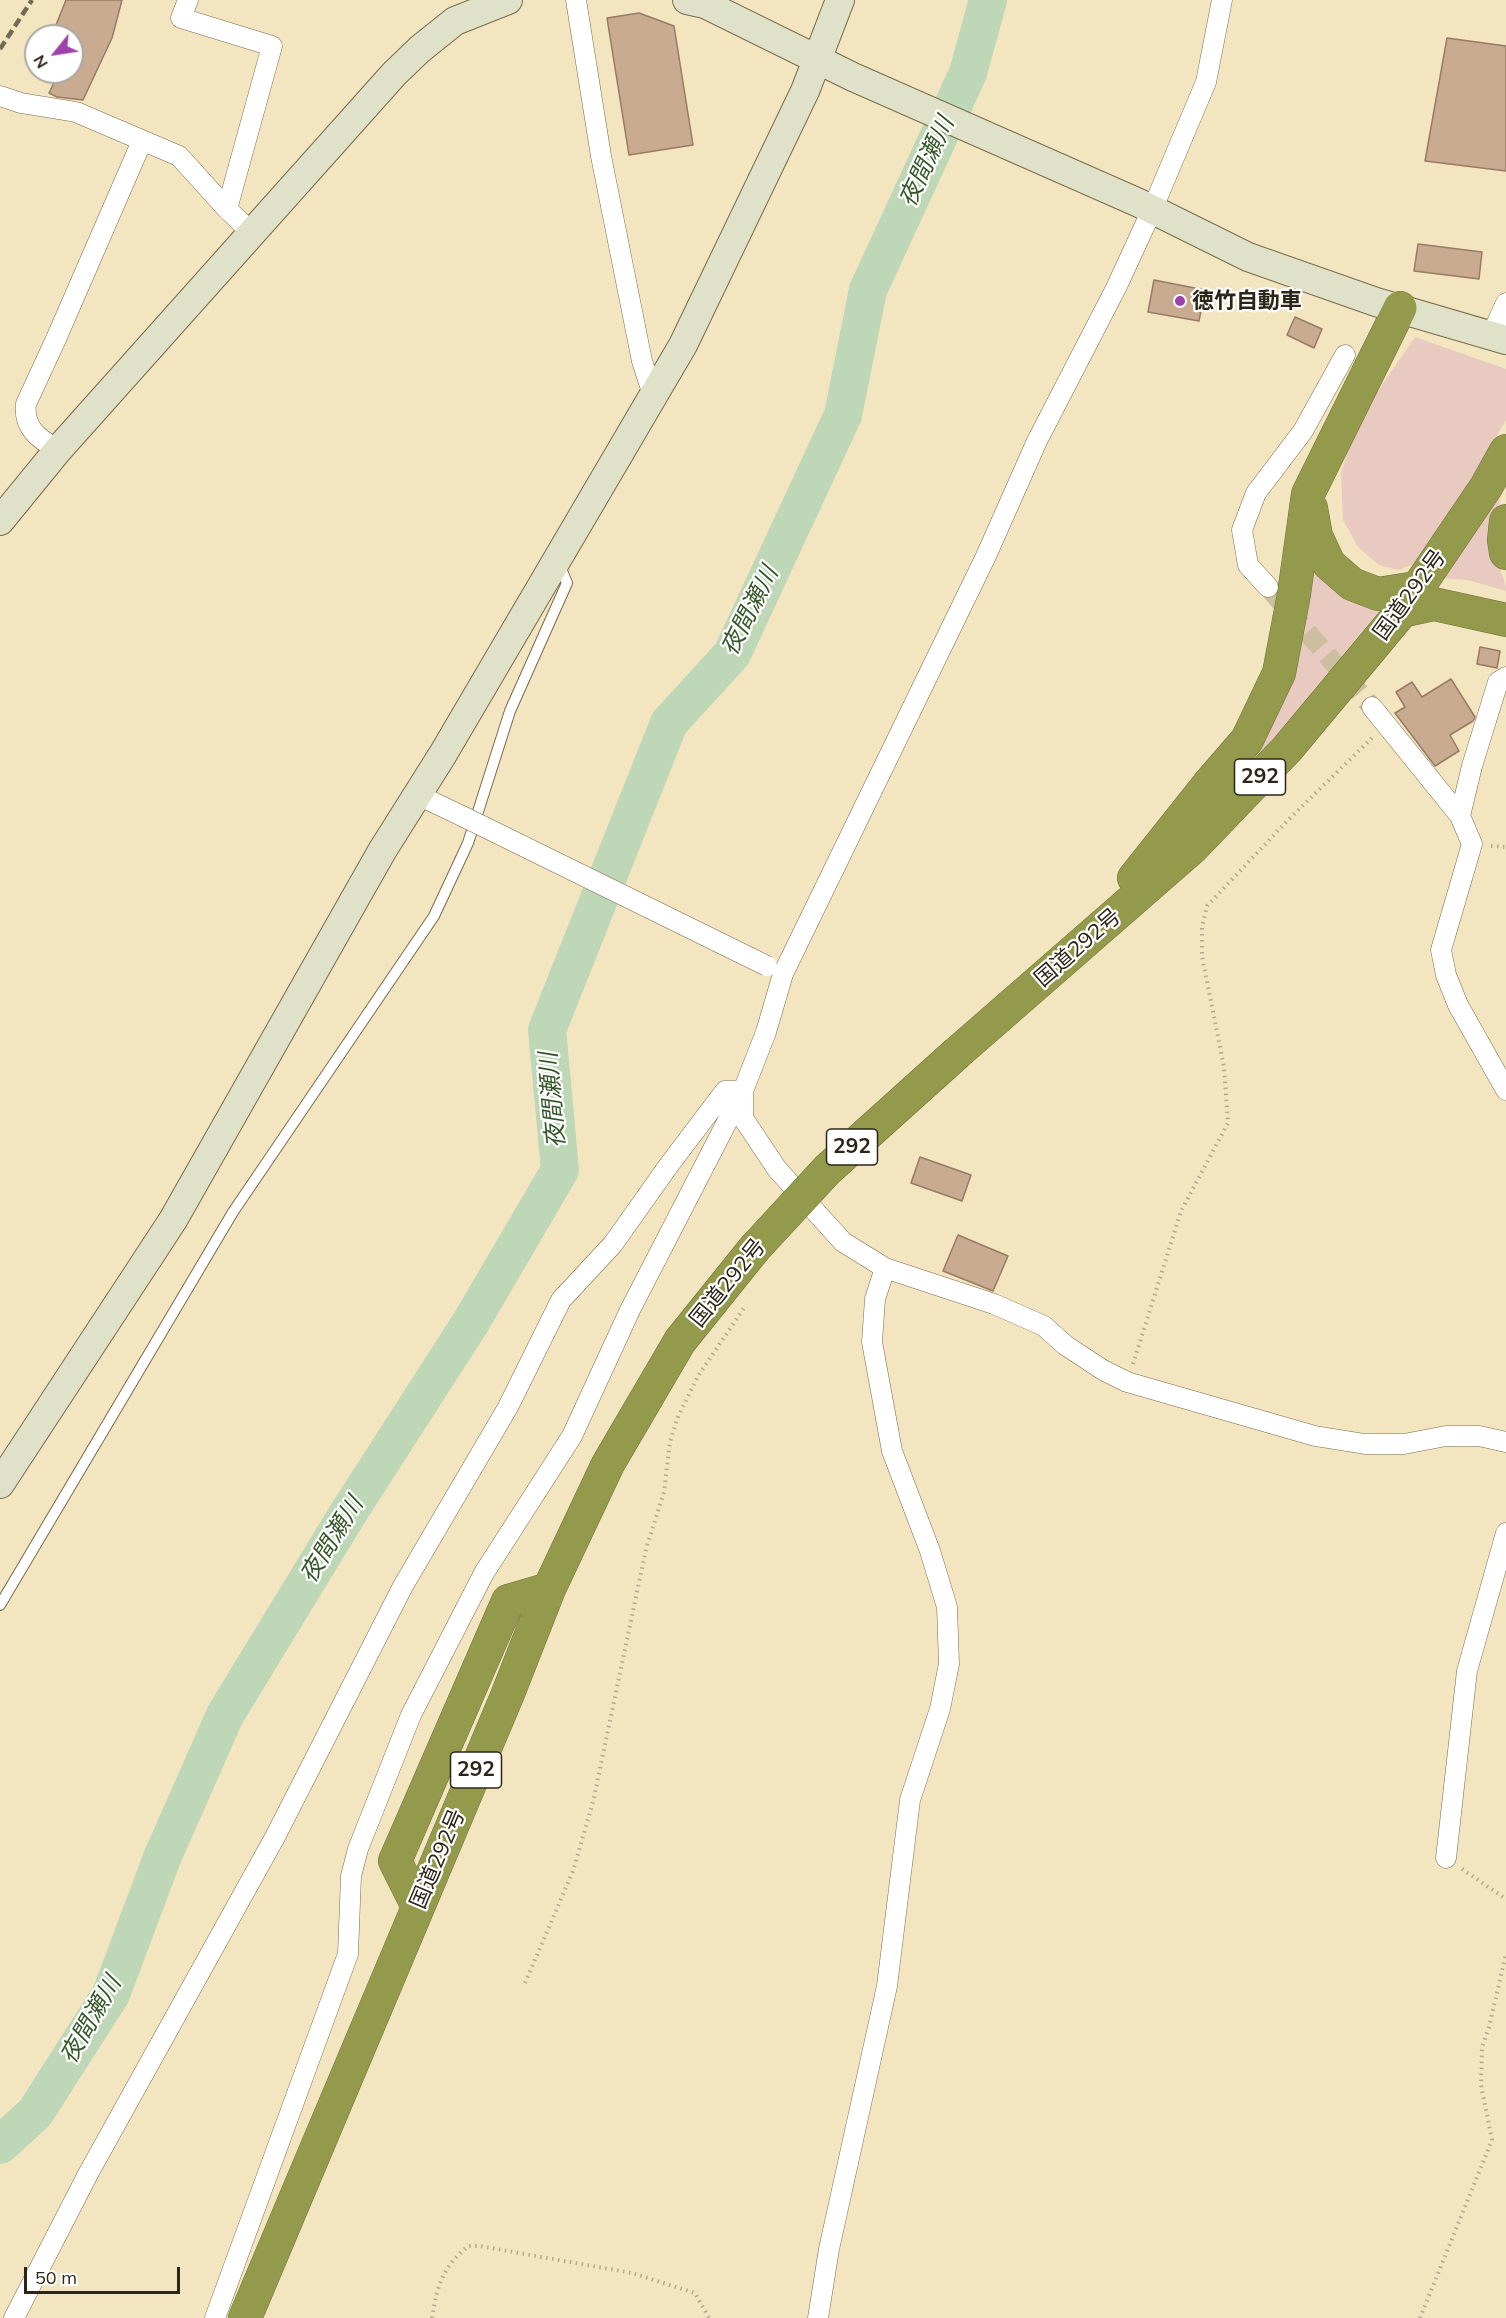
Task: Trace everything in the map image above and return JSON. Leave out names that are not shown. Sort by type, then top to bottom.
[{"type":"highway","points":[[1074,951],[1208,785],[1248,740],[1279,673],[1308,494],[1400,308]]},
{"type":"highway","name":"国道292号","points":[[245,2318],[507,1696],[549,1589],[608,1464],[680,1341],[754,1249],[827,1170],[1192,848],[1287,748],[1409,600],[1486,487],[1506,450]]},
{"type":"highway","points":[[1308,494],[1316,536],[1329,564],[1352,584],[1377,594],[1434,603],[1506,620]]},
{"type":"highway","points":[[1506,521],[1504,540],[1506,553]]},
{"type":"street","points":[[188,0],[181,18],[272,46],[227,209]]},
{"type":"street","points":[[0,521],[58,450],[394,74],[455,11],[508,0]]},
{"type":"street","points":[[576,0],[601,156],[642,361],[653,395]]},
{"type":"street","points":[[687,0],[705,4],[844,73],[1146,207],[1248,257],[1400,308],[1499,338],[1506,303]]},
{"type":"street","points":[[0,1484],[173,1220],[382,851],[418,795],[683,345],[801,99],[840,0]]},
{"type":"street","points":[[215,2318],[348,1954],[351,1876],[357,1850],[411,1715],[484,1573],[572,1436],[635,1300],[743,1091],[766,1032],[775,970],[986,556],[1037,441],[1116,288],[1146,207],[1206,82],[1222,0]]},
{"type":"street","points":[[0,96],[21,103],[76,112],[179,156],[253,234]]},
{"type":"street","points":[[58,450],[37,436],[28,424],[25,413],[26,404],[142,141]]},
{"type":"street","points":[[1268,587],[1248,565],[1242,530],[1257,493],[1303,430],[1345,355]]},
{"type":"street","points":[[1460,816],[1472,766],[1498,682],[1506,677]]},
{"type":"street","points":[[1372,707],[1460,816],[1472,844],[1441,950],[1446,975],[1458,1005],[1506,1090]]},
{"type":"street","points":[[418,795],[775,970]]},
{"type":"street","points":[[14,2318],[88,2174],[275,1837],[403,1586],[508,1407],[561,1300],[613,1244],[725,1091],[743,1091]]},
{"type":"street","points":[[743,1091],[743,1118],[777,1169],[843,1242],[885,1268],[994,1304],[1044,1326],[1065,1345],[1103,1370],[1127,1382],[1315,1436],[1365,1444],[1404,1444],[1446,1436],[1479,1436],[1506,1442]]},
{"type":"street","points":[[818,2318],[829,2249],[887,1986],[910,1800],[940,1709],[949,1664],[947,1607],[930,1551],[892,1451],[872,1342],[875,1299],[885,1268]]},
{"type":"street","points":[[1446,1858],[1467,1671],[1506,1533]]},
{"type":"lane","points":[[0,1605],[233,1212],[434,916],[468,843],[510,711],[567,583],[557,561]]},
{"type":"path","points":[[1127,1382],[1181,1211],[1228,1123],[1224,1067],[1202,956],[1202,927],[1207,906],[1288,820],[1386,724]]},
{"type":"path","points":[[525,1983],[573,1871],[593,1802],[646,1549],[664,1492],[670,1442],[677,1419],[698,1376],[747,1303]]},
{"type":"path","points":[[1446,1858],[1506,1899]]},
{"type":"path","points":[[1420,2318],[1492,2140],[1481,2085],[1482,2047],[1506,1954]]},
{"type":"path","points":[[432,2318],[436,2294],[443,2276],[449,2264],[468,2246],[492,2248],[643,2276],[695,2293],[709,2318]]},
{"type":"shaded area","points":[[1415,337],[1506,369],[1506,420],[1425,555],[1399,570],[1379,565],[1358,547],[1343,520],[1341,473],[1358,420]]},
{"type":"shaded area","points":[[1501,489],[1496,550],[1506,591],[1468,580],[1441,578]]},
{"type":"shaded area","points":[[1308,544],[1387,601],[1248,769],[1240,760]]},
{"type":"building","points":[[66,0],[122,0],[112,38],[83,100],[57,97],[49,93],[53,84],[84,84],[84,24],[56,24]]},
{"type":"building","points":[[639,13],[674,26],[693,145],[629,155],[607,18]]},
{"type":"building","points":[[1447,38],[1506,46],[1506,171],[1425,161]]},
{"type":"building","points":[[1418,244],[1482,252],[1479,279],[1414,271]]},
{"type":"building","points":[[1154,280],[1205,290],[1199,321],[1148,312]]},
{"type":"building","points":[[1295,317],[1322,329],[1314,348],[1287,335]]},
{"type":"building","points":[[1480,647],[1500,651],[1497,668],[1477,664]]},
{"type":"building","points":[[1451,679],[1475,717],[1473,721],[1450,735],[1459,751],[1435,766],[1395,713],[1405,707],[1396,692],[1412,682],[1422,697]]},
{"type":"building","points":[[920,1157],[971,1175],[962,1201],[911,1183]]},
{"type":"building","points":[[958,1235],[1008,1256],[993,1291],[943,1271]]},
{"type":"waterway","name":"夜間瀬川","points":[[0,2145],[35,2113],[111,1994],[162,1858],[225,1715],[347,1515],[471,1322],[560,1170],[547,1030],[669,723],[732,654],[843,415],[868,290],[968,73],[988,0]]},
{"type":"tunnel","points":[[1268,587],[1372,707]]},
{"type":"railway","points":[[0,49],[32,0]]},
{"type":"place","name":"徳竹自動車","points":[[1180,301]]}]
